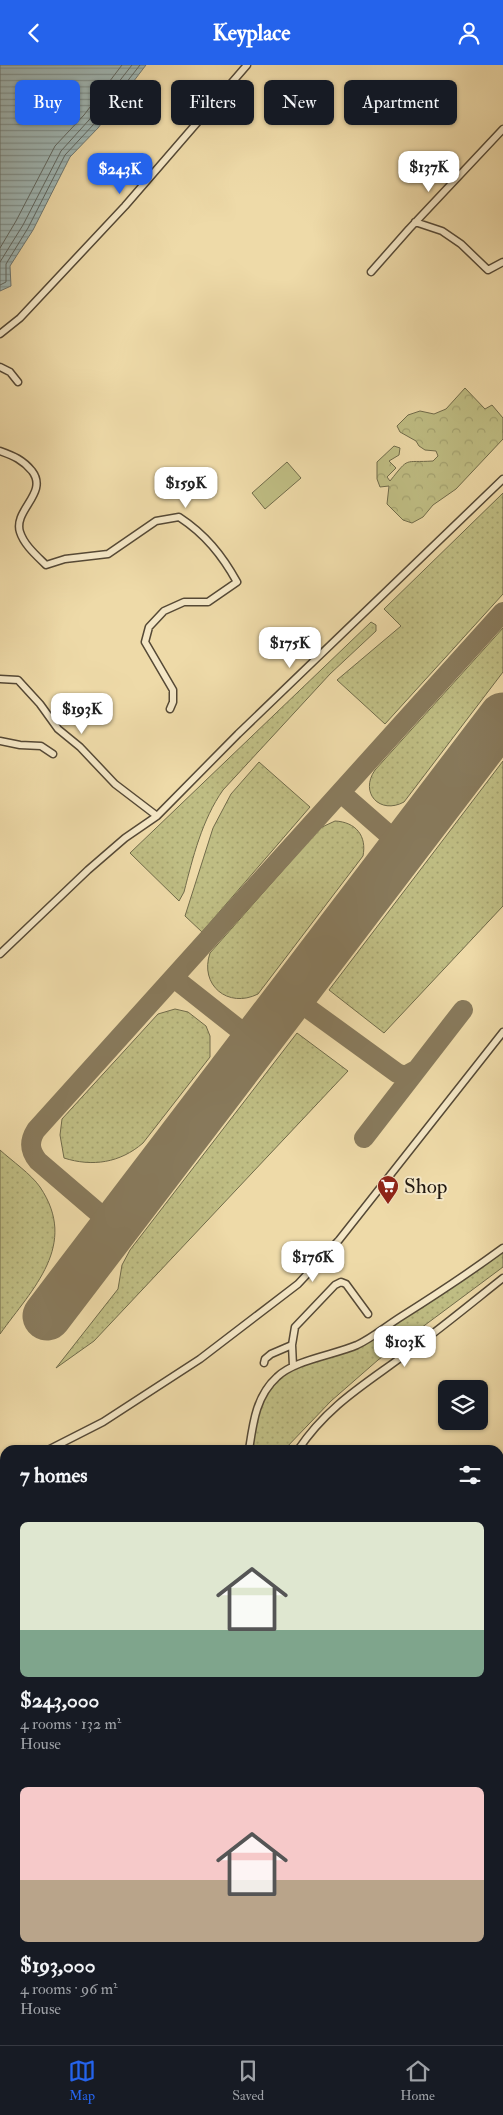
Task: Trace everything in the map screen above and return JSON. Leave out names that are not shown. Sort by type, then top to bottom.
[{"type":"street","points":[[0,334],[20,318],[125,206],[247,65]]},
{"type":"street","points":[[371,272],[415,222],[502,130]]},
{"type":"street","points":[[415,222],[442,231],[461,244],[488,270],[503,262]]},
{"type":"street","points":[[0,367],[10,372],[18,382]]},
{"type":"street","points":[[0,451],[19,458],[35,475],[37,485],[19,521],[20,531],[24,541],[46,565],[65,559],[108,554],[156,521],[179,517],[197,529],[223,556],[237,582],[208,602],[184,603],[164,611],[150,627],[145,642],[173,689],[173,702],[170,709]]},
{"type":"street","points":[[0,954],[88,870],[125,838],[157,816],[238,734],[503,479]]},
{"type":"street","points":[[0,679],[18,680],[40,703],[58,729],[80,747],[115,784],[157,816]]},
{"type":"street","points":[[0,741],[20,745],[41,746],[53,754]]},
{"type":"street","points":[[58,1445],[103,1422],[200,1359],[298,1284],[339,1240],[503,1032]]},
{"type":"street","points":[[250,1445],[257,1409],[262,1395],[278,1376],[293,1366],[339,1352],[370,1338],[467,1275],[503,1248]]},
{"type":"street","points":[[302,1445],[319,1421],[341,1400],[416,1347],[503,1279]]},
{"type":"street","points":[[293,1366],[292,1345],[295,1327],[335,1285],[341,1281],[346,1284],[368,1314]]},
{"type":"street","points":[[264,1363],[265,1359],[271,1354],[292,1345]]},
{"type":"green space","points":[[465,388],[485,409],[492,405],[503,418],[503,439],[456,489],[433,505],[423,517],[412,523],[403,520],[387,504],[389,486],[380,487],[377,479],[377,462],[394,446],[400,448],[399,455],[389,461],[396,468],[387,477],[390,481],[404,464],[408,462],[433,461],[438,456],[436,451],[425,450],[416,441],[400,432],[397,426],[408,415],[420,411],[434,414],[446,409]]},
{"type":"green space","points":[[287,462],[301,478],[265,509],[252,493]]},
{"type":"green space","points":[[503,493],[503,594],[385,724],[337,680],[401,626],[384,609]]},
{"type":"green space","points":[[371,622],[376,625],[376,631],[330,674],[223,790],[204,826],[184,892],[179,901],[130,853]]},
{"type":"green space","points":[[503,628],[503,672],[404,802],[387,806],[380,804],[374,799],[369,787],[375,770]]},
{"type":"green space","points":[[503,761],[503,906],[384,1033],[329,990]]},
{"type":"green space","points":[[259,762],[310,807],[202,932],[185,916],[213,828],[231,794]]},
{"type":"green space","points":[[335,821],[349,824],[358,831],[363,842],[363,856],[258,994],[247,998],[236,998],[227,996],[219,991],[212,984],[209,975],[210,953],[320,828]]},
{"type":"green space","points":[[175,1009],[188,1012],[206,1026],[210,1036],[210,1057],[143,1143],[134,1150],[115,1159],[105,1161],[85,1162],[64,1158],[60,1135],[62,1119],[158,1014]]},
{"type":"green space","points":[[297,1033],[348,1071],[94,1341],[56,1368],[118,1289],[122,1265],[130,1250]]},
{"type":"green space","points":[[0,1150],[27,1172],[40,1187],[51,1208],[55,1228],[53,1247],[47,1265],[26,1300],[0,1334]]},
{"type":"green space","points":[[503,1244],[503,1267],[378,1360],[331,1401],[289,1445],[246,1445],[258,1399],[291,1366],[356,1344],[484,1261]]},
{"type":"water","points":[[0,65],[146,65],[135,80],[90,80],[90,125],[100,125],[70,157],[33,230],[10,266],[11,286],[0,291]]},
{"type":"taxiway","points":[[115,1227],[38,1161],[31,1145],[36,1130],[503,612]]},
{"type":"taxiway","points":[[348,799],[404,848]]},
{"type":"taxiway","points":[[174,978],[255,1042]]},
{"type":"taxiway","points":[[291,996],[397,1073],[405,1076],[416,1070]]},
{"type":"taxiway","points":[[364,1138],[463,1010]]},
{"type":"runway","points":[[47,1316],[503,717]]},
{"type":"place","name":"Shop","points":[[388,1205]]}]
